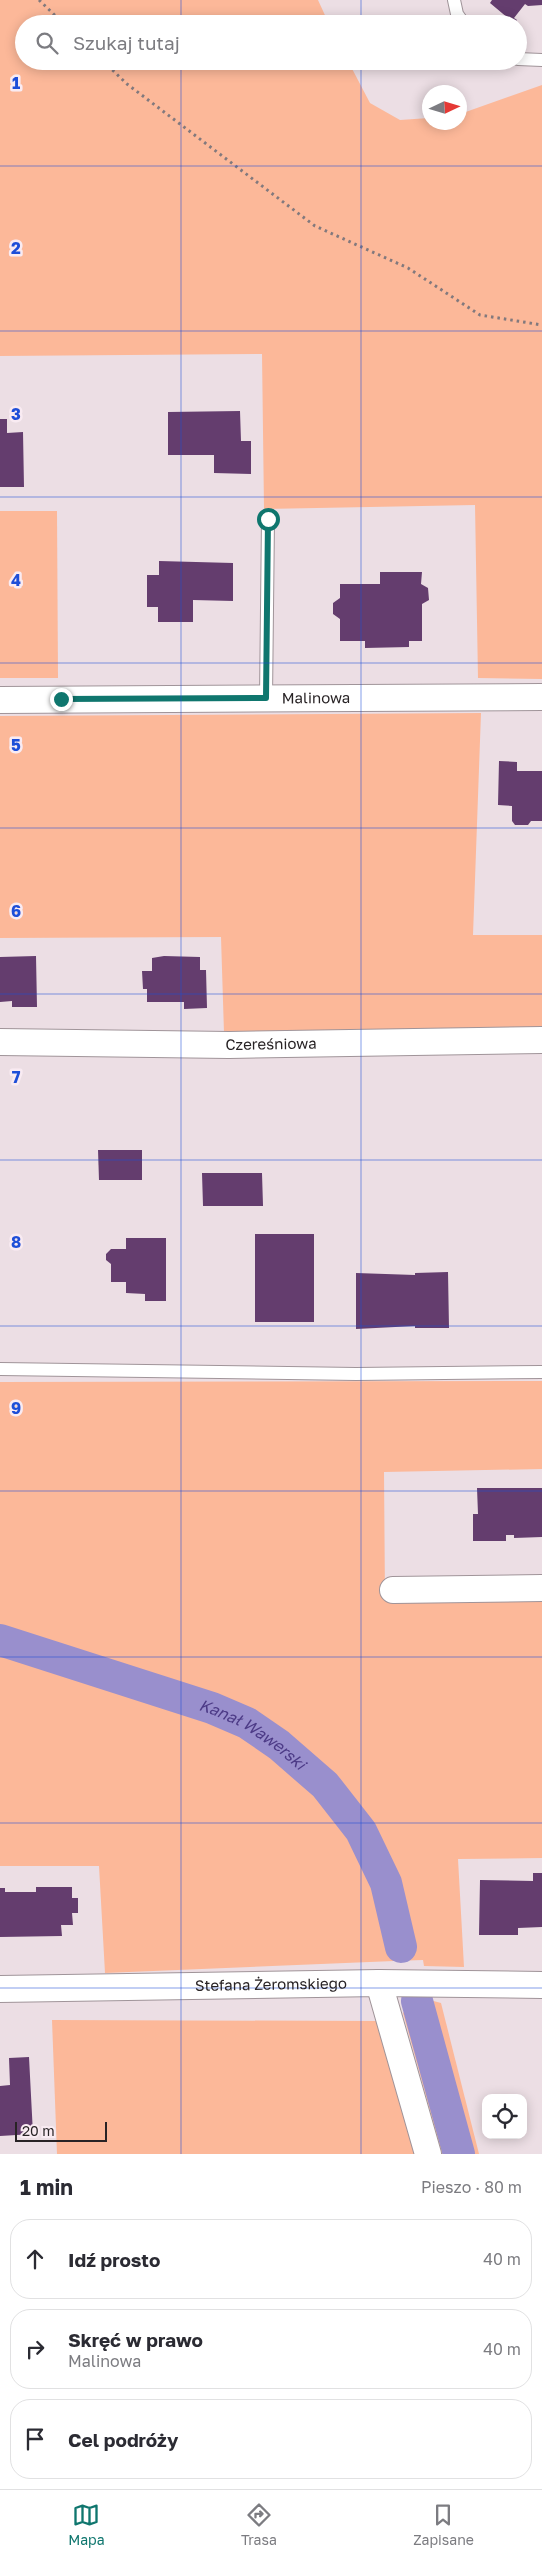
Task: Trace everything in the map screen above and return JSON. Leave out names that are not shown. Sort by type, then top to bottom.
[{"type":"street","name":"Malinowa","points":[[0,700],[542,697]]},
{"type":"street","name":"Czereśniowa","points":[[0,1042],[229,1045],[542,1040]]},
{"type":"street","points":[[393,1590],[542,1588]]},
{"type":"street","points":[[379,1983],[428,2154]]},
{"type":"street","name":"Stefana Żeromskiego","points":[[0,1989],[379,1983],[542,1985]]},
{"type":"lane","points":[[454,0],[458,15]]},
{"type":"lane","points":[[527,59],[542,60]]},
{"type":"lane","points":[[266,698],[268,519]]},
{"type":"lane","points":[[0,1369],[356,1374],[542,1372]]},
{"type":"path","points":[[40,0],[55,15]]},
{"type":"path","points":[[112,70],[127,84],[315,226],[408,268],[480,315],[542,325]]},
{"type":"shaded area","points":[[0,0],[318,0],[325,15],[15,15],[15,70],[353,70],[370,103],[400,120],[422,118],[422,130],[467,130],[467,112],[542,85],[542,679],[478,678],[475,505],[264,509],[262,354],[0,356]]},
{"type":"shaded area","points":[[0,511],[57,511],[58,678],[0,678]]},
{"type":"shaded area","points":[[481,713],[473,935],[542,935],[542,1028],[224,1033],[221,937],[0,938],[0,716]]},
{"type":"shaded area","points":[[542,1381],[542,1469],[384,1472],[385,1600],[542,1598],[542,1858],[458,1859],[464,1967],[424,1966],[423,1960],[105,1973],[99,1866],[0,1866],[0,1382]]},
{"type":"shaded area","points":[[426,1999],[441,2003],[479,2154],[442,2154],[403,2013],[409,2006]]},
{"type":"shaded area","points":[[52,2020],[376,2021],[415,2154],[57,2154]]},
{"type":"building","points":[[492,0],[542,0],[542,5],[528,6],[525,4],[516,15],[504,15],[490,3]]},
{"type":"building","points":[[240,411],[241,441],[251,441],[251,474],[214,473],[214,455],[168,455],[168,412]]},
{"type":"building","points":[[0,419],[7,419],[7,433],[23,432],[24,487],[0,487]]},
{"type":"building","points":[[159,561],[233,563],[233,601],[193,600],[193,622],[158,622],[158,607],[147,607],[147,575],[159,575]]},
{"type":"building","points":[[380,572],[422,572],[421,584],[428,588],[429,600],[422,604],[422,641],[409,641],[409,647],[365,648],[365,641],[340,641],[340,619],[333,614],[333,603],[340,598],[340,584],[380,584]]},
{"type":"building","points":[[499,761],[517,762],[517,771],[542,771],[542,821],[531,821],[528,825],[515,825],[512,821],[512,806],[498,805]]},
{"type":"building","points":[[36,956],[37,1007],[12,1007],[12,1001],[0,1002],[0,957]]},
{"type":"building","points":[[164,956],[200,957],[200,970],[206,970],[207,1008],[184,1009],[184,1002],[147,1002],[147,989],[143,989],[142,971],[152,971],[152,958]]},
{"type":"building","points":[[98,1150],[142,1150],[142,1180],[99,1180]]},
{"type":"building","points":[[202,1173],[262,1173],[263,1206],[203,1206]]},
{"type":"building","points":[[255,1234],[314,1234],[314,1322],[255,1322]]},
{"type":"building","points":[[126,1238],[166,1238],[166,1301],[145,1301],[145,1294],[126,1293],[126,1282],[111,1282],[111,1264],[106,1260],[106,1254],[111,1249],[126,1249]]},
{"type":"building","points":[[448,1272],[449,1328],[415,1328],[415,1326],[356,1329],[356,1273],[415,1275],[415,1273]]},
{"type":"building","points":[[477,1488],[542,1488],[542,1537],[514,1538],[514,1535],[506,1535],[506,1541],[473,1541],[473,1514],[478,1514]]},
{"type":"building","points":[[533,1873],[542,1873],[542,1927],[518,1928],[518,1935],[479,1935],[480,1880],[533,1881]]},
{"type":"building","points":[[36,1887],[72,1887],[72,1898],[78,1898],[78,1913],[72,1913],[73,1925],[61,1925],[62,1936],[0,1937],[0,1888],[5,1888],[5,1892],[36,1892]]},
{"type":"building","points":[[29,2057],[33,2134],[0,2136],[0,2086],[10,2085],[9,2058]]},
{"type":"waterway","name":"Kanał Wawerski","points":[[0,1640],[212,1708],[247,1723],[279,1745],[325,1785],[361,1831],[386,1883],[401,1947]]},
{"type":"waterway","name":"Kanał Wawerski","points":[[417,2001],[459,2154]]},
{"type":"route","points":[[61,699],[266,698],[268,519]]}]
